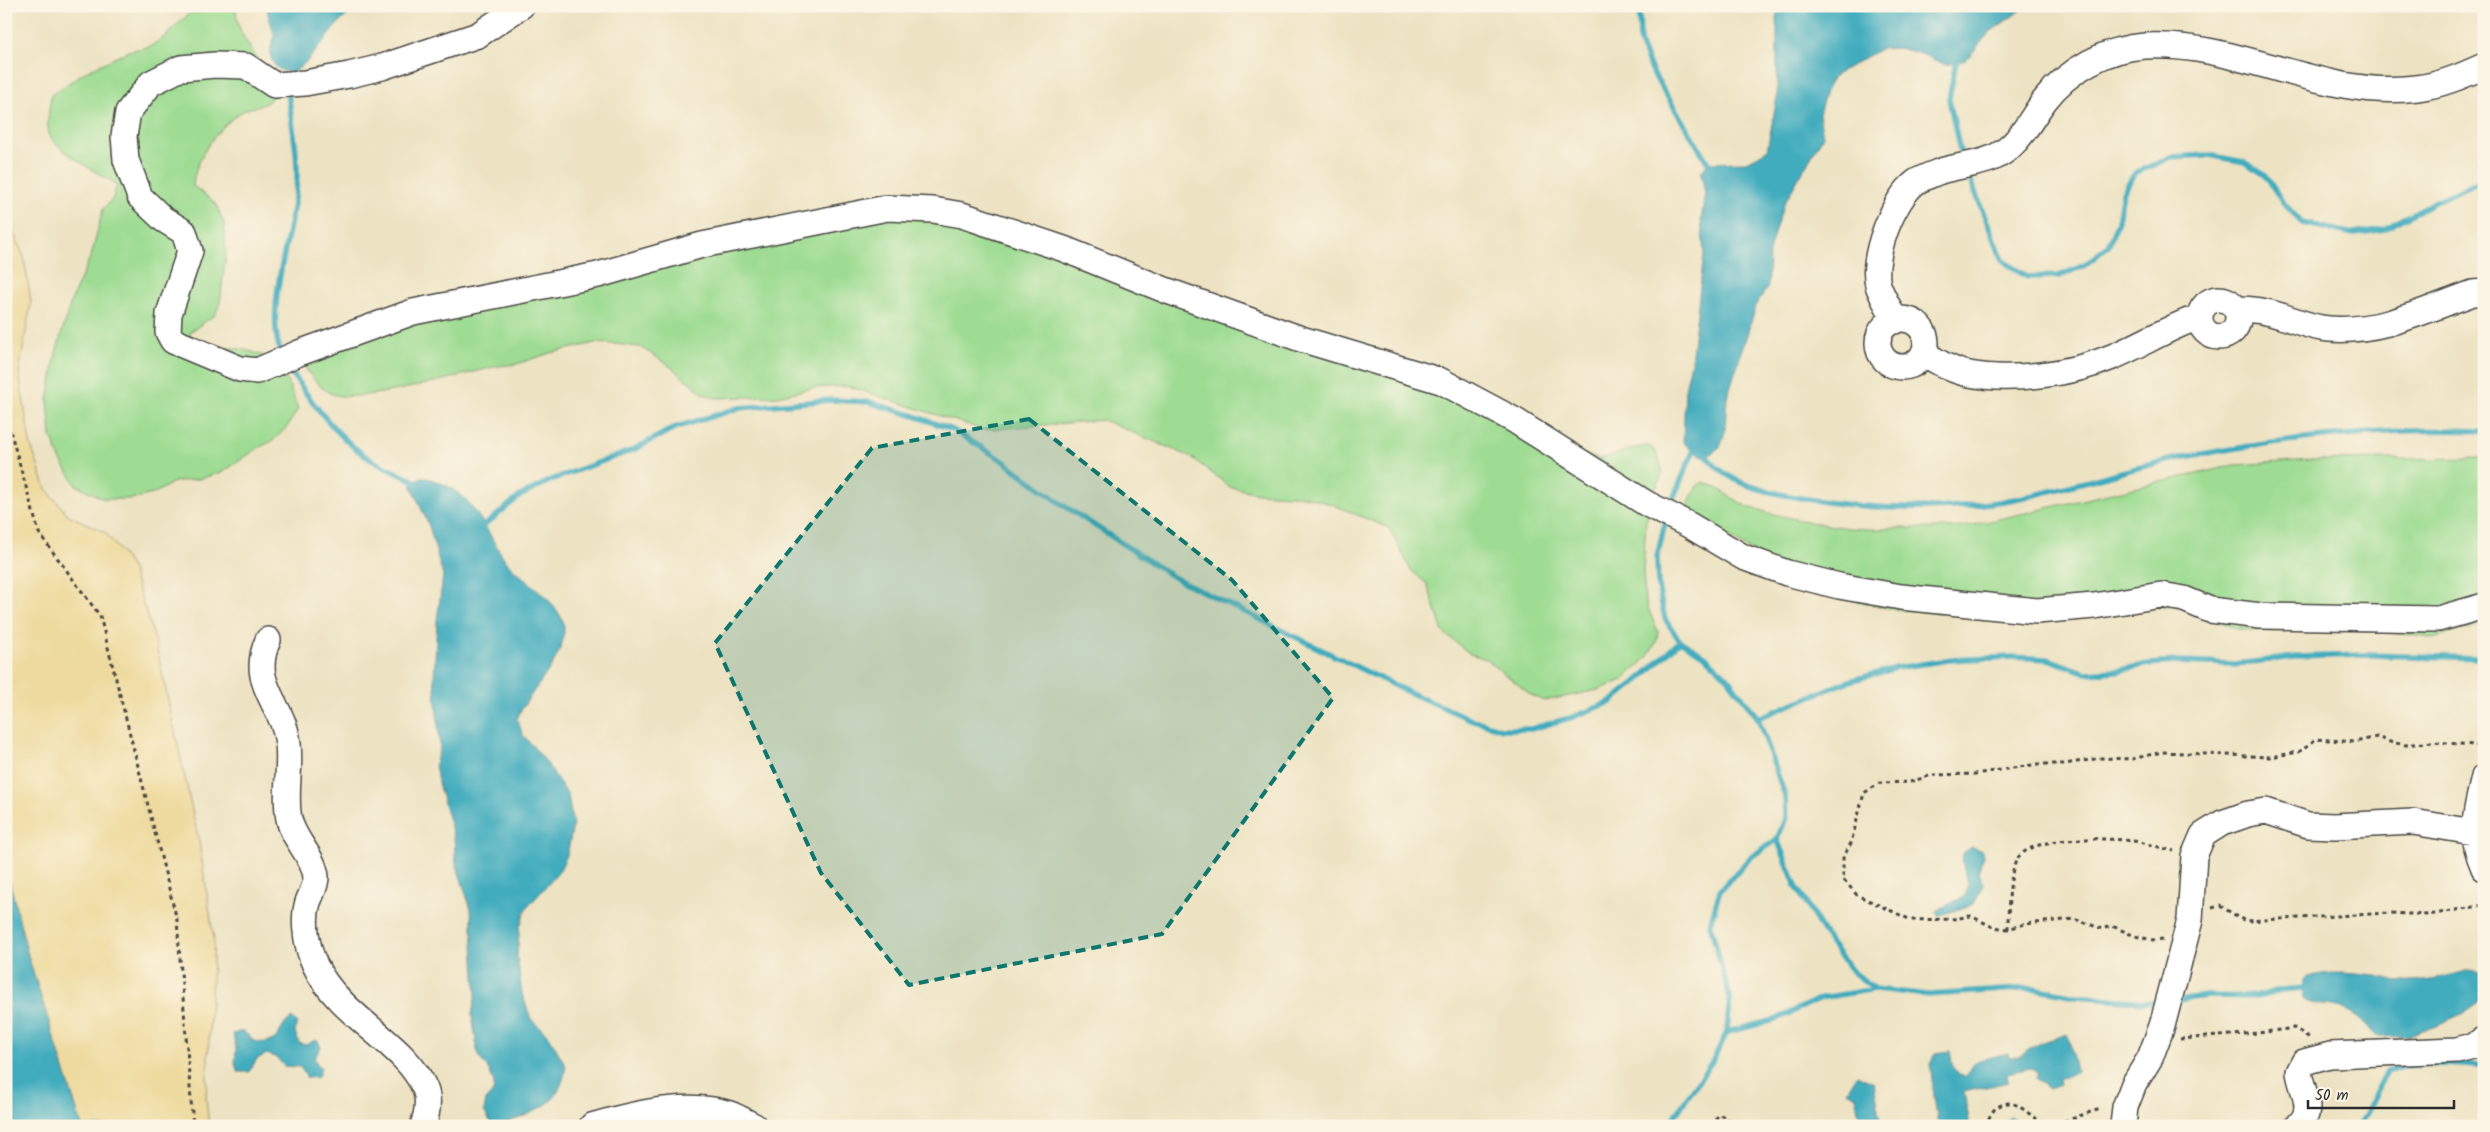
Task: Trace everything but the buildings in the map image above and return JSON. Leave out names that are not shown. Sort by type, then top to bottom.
[{"type":"lane","points":[[520,6],[478,35],[382,68],[305,83],[274,85],[246,66],[215,65],[181,68],[151,83],[128,112],[124,136],[126,160],[140,197],[163,218],[184,232],[190,251],[169,314],[168,332],[172,341],[240,369],[257,371],[299,353],[412,312],[598,275],[702,245],[887,208],[933,210],[962,215],[1064,249],[1165,290],[1301,339],[1440,381],[1514,420],[1647,504],[1689,525],[1743,557],[1787,573],[1839,586],[1911,598],[2037,611],[2094,606],[2162,595],[2184,599],[2210,610],[2261,616],[2366,616],[2438,619],[2484,606]]},
{"type":"lane","points":[[1895,321],[1878,284],[1878,265],[1884,234],[1898,204],[1916,182],[1938,172],[1976,164],[1998,156],[2013,144],[2046,99],[2073,72],[2106,54],[2144,46],[2196,49],[2246,58],[2294,74],[2335,84],[2373,90],[2425,87],[2448,82],[2484,66]]},
{"type":"lane","points":[[1924,354],[1941,365],[1969,374],[2037,375],[2080,369],[2110,358],[2181,323],[2199,317],[2203,305],[2214,299],[2227,300],[2236,309],[2254,310],[2281,316],[2303,324],[2329,329],[2359,329],[2396,322],[2473,293],[2484,292]]},
{"type":"lane","points":[[1895,321],[1910,321],[1922,330],[1925,337],[1924,354],[1912,365],[1904,367],[1888,363],[1882,357],[1879,350],[1879,336],[1888,324],[1895,321]]},
{"type":"lane","points":[[268,640],[263,652],[261,666],[263,680],[286,731],[288,743],[286,801],[289,820],[294,836],[311,862],[316,877],[307,904],[306,935],[315,965],[332,992],[356,1018],[415,1070],[426,1090],[428,1109],[424,1126]]},
{"type":"lane","points":[[2484,777],[2473,832],[2476,849],[2484,868]]},
{"type":"lane","points":[[2124,1120],[2134,1084],[2150,1058],[2159,1033],[2170,987],[2188,927],[2194,856],[2202,835],[2222,823],[2248,814],[2266,811],[2308,825],[2334,826],[2413,822],[2473,832]]},
{"type":"lane","points":[[2297,1126],[2305,1116],[2307,1108],[2307,1100],[2299,1072],[2304,1062],[2321,1057],[2457,1050],[2473,1046],[2484,1039]]},
{"type":"lane","points":[[592,1126],[624,1116],[691,1108],[729,1113],[754,1126]]},
{"type":"path","points":[[6,416],[39,533],[100,616],[177,920],[193,1126]]},
{"type":"path","points":[[2484,748],[2475,745],[2432,742],[2406,745],[2377,737],[2355,742],[2316,740],[2299,752],[2270,757],[2162,752],[2132,759],[2101,758],[2066,764],[2038,764],[1976,774],[1932,775],[1910,782],[1880,783],[1864,793],[1851,843],[1843,858],[1843,879],[1856,895],[1911,920],[1953,919],[1971,916],[1993,928],[2008,929],[2026,924],[2074,919],[2103,929],[2112,926],[2153,940],[2169,939],[2188,927],[2203,910],[2220,906],[2245,921],[2390,913],[2429,915],[2484,905]]},
{"type":"path","points":[[2008,929],[2008,903],[2016,860],[2029,849],[2052,842],[2099,839],[2134,842],[2194,856]]},
{"type":"path","points":[[2159,1033],[2258,1033],[2294,1028],[2306,1034],[2316,1044],[2321,1057]]},
{"type":"path","points":[[1986,1125],[1993,1110],[2003,1104],[2013,1103],[2022,1107],[2038,1121],[2048,1123],[2072,1119],[2101,1108],[2124,1120]]},
{"type":"path","points":[[1711,1126],[1719,1114],[1739,1126]]},
{"type":"highlighted area","points":[[1029,419],[1232,580],[1333,698],[1162,934],[909,985],[821,873],[715,643],[872,448]]},
{"type":"green space","points":[[197,6],[236,6],[240,30],[261,67],[273,96],[267,103],[243,111],[225,125],[209,144],[194,176],[193,186],[213,201],[218,208],[224,224],[226,252],[220,303],[215,315],[191,331],[190,335],[204,343],[253,352],[273,362],[286,380],[298,409],[287,427],[274,440],[258,448],[223,472],[199,479],[174,482],[153,494],[131,499],[104,499],[76,485],[60,459],[51,436],[48,401],[56,353],[71,301],[92,253],[103,209],[113,198],[117,184],[79,161],[52,140],[48,125],[51,95],[85,72],[129,51],[151,46],[167,35]]},
{"type":"green space","points":[[921,206],[1397,367],[1583,454],[1600,459],[1639,447],[1649,446],[1655,451],[1663,472],[1654,493],[1654,502],[1646,521],[1643,572],[1645,601],[1658,632],[1656,642],[1647,658],[1623,680],[1598,690],[1544,701],[1531,695],[1486,659],[1470,654],[1443,632],[1427,584],[1411,570],[1389,528],[1331,504],[1304,496],[1258,493],[1230,487],[1191,457],[1103,420],[984,430],[847,386],[813,388],[778,396],[716,398],[704,394],[666,363],[640,347],[615,344],[595,343],[550,353],[517,364],[498,366],[413,387],[364,395],[345,396],[329,393],[316,382],[304,364],[304,349]]},
{"type":"green space","points":[[2484,458],[2484,622],[2470,628],[2431,638],[2368,629],[2305,627],[2275,631],[2255,631],[2235,628],[2183,606],[1969,615],[1892,609],[1817,591],[1685,510],[1697,486],[1703,482],[1749,507],[1809,522],[1873,529],[1956,528],[2235,465],[2312,460]]},
{"type":"sand","points":[[6,217],[24,257],[31,302],[19,372],[30,443],[46,489],[68,515],[105,532],[130,564],[155,640],[199,842],[214,940],[206,1098],[209,1126],[82,1126],[29,959],[6,867]]},
{"type":"water","points":[[267,6],[361,6],[342,20],[311,57],[293,73],[279,69],[271,59],[271,47],[274,37]]},
{"type":"water","points":[[1780,6],[2027,6],[1990,32],[1966,60],[1946,65],[1916,52],[1898,48],[1880,49],[1834,76],[1825,94],[1819,114],[1823,136],[1785,202],[1775,230],[1769,253],[1768,287],[1757,303],[1727,398],[1725,432],[1720,447],[1707,457],[1693,452],[1683,442],[1685,389],[1691,362],[1704,254],[1701,220],[1705,193],[1701,173],[1708,163],[1746,162],[1767,150],[1777,97],[1777,14]]},
{"type":"water","points":[[420,477],[432,479],[445,485],[466,500],[477,514],[506,561],[557,610],[562,619],[564,629],[558,653],[522,708],[517,719],[523,735],[544,759],[568,795],[573,826],[567,855],[559,872],[526,909],[520,927],[517,954],[522,994],[531,1019],[549,1036],[566,1066],[562,1083],[549,1103],[524,1116],[498,1125],[492,1125],[484,1111],[486,1100],[493,1092],[494,1083],[489,1070],[478,1056],[472,1014],[476,994],[471,910],[456,863],[454,838],[438,783],[435,764],[440,748],[434,677],[437,620],[443,576],[429,526],[411,485]]},
{"type":"water","points":[[1972,847],[1982,851],[1983,857],[1978,873],[1984,885],[1974,904],[1938,916],[1936,911],[1965,896],[1967,885],[1962,859],[1963,853]]},
{"type":"water","points":[[6,867],[29,959],[82,1126],[6,1126]]},
{"type":"water","points":[[2469,970],[2484,974],[2484,997],[2462,1015],[2409,1036],[2379,1037],[2344,1008],[2317,1003],[2303,998],[2304,979],[2321,974],[2349,973],[2377,976],[2397,981],[2417,981],[2435,979]]},
{"type":"water","points":[[292,1018],[297,1023],[295,1032],[299,1043],[306,1045],[315,1040],[318,1041],[321,1047],[314,1059],[321,1068],[318,1077],[307,1078],[300,1067],[284,1066],[277,1058],[267,1054],[257,1059],[249,1072],[238,1072],[235,1064],[236,1049],[233,1034],[243,1031],[254,1041],[270,1041],[275,1039],[287,1021]]},
{"type":"water","points":[[2068,1034],[2076,1071],[2059,1080],[2060,1085],[2049,1089],[2035,1078],[2038,1074],[2031,1068],[2007,1073],[2008,1082],[1964,1092],[1970,1126],[1938,1126],[1930,1064],[1936,1053],[1950,1051],[1953,1068],[1964,1078],[1976,1061],[2008,1053],[2009,1058],[2020,1056],[2042,1042]]},
{"type":"water","points":[[1857,1075],[1874,1083],[1882,1126],[1860,1126],[1856,1096],[1847,1091]]},
{"type":"water","points":[[2011,1117],[2024,1126],[1997,1126]]},
{"type":"waterway","points":[[1211,6],[1226,9],[1278,6]]},
{"type":"waterway","points":[[1639,6],[1640,43],[1653,73],[1708,163]]},
{"type":"waterway","points":[[1956,62],[1949,99],[1962,161]]},
{"type":"waterway","points":[[281,353],[275,316],[280,273],[293,209],[297,178],[296,153],[288,91]]},
{"type":"waterway","points":[[1967,171],[2002,260],[2027,277],[2059,276],[2085,265],[2108,246],[2118,221],[2123,193],[2135,173],[2171,157],[2209,155],[2244,162],[2265,175],[2282,201],[2302,223],[2354,234],[2384,229],[2440,199],[2484,180]]},
{"type":"waterway","points":[[287,364],[313,403],[335,429],[358,451],[386,468],[415,481]]},
{"type":"waterway","points":[[485,525],[520,496],[551,480],[633,450],[674,428],[739,408],[831,400],[869,402],[953,430],[1002,460],[1063,505],[1175,578],[1406,691],[1470,719],[1502,729],[1531,729],[1573,717],[1611,702],[1642,677],[1680,641]]},
{"type":"waterway","points":[[1707,457],[1716,467],[1738,481],[1774,493],[1857,506],[1944,508],[2001,502],[2166,461],[2259,445],[2372,433],[2447,430],[2484,431]]},
{"type":"waterway","points":[[1669,508],[1693,452]]},
{"type":"waterway","points":[[1666,519],[1657,557],[1658,586],[1665,619],[1680,641],[1705,656],[1727,677],[1758,718],[1785,796],[1786,818],[1777,839],[1751,857],[1720,890],[1710,924],[1730,998],[1727,1032],[1713,1060],[1668,1126]]},
{"type":"waterway","points":[[1758,718],[1846,682],[1896,668],[1948,660],[2013,657],[2048,659],[2086,673],[2117,671],[2148,664],[2177,662],[2236,664],[2295,657],[2367,655],[2484,658]]},
{"type":"waterway","points":[[1777,839],[1796,886],[1828,940],[1852,971],[1875,989],[1928,995],[2033,988],[2076,996],[2145,1002],[2163,1001]]},
{"type":"waterway","points":[[2175,1000],[2207,996],[2256,997],[2280,990],[2304,988]]},
{"type":"waterway","points":[[1727,1032],[1775,1020],[1821,998],[1875,989]]},
{"type":"waterway","points":[[2359,1126],[2387,1071],[2421,1064],[2479,1066],[2484,1063]]}]
